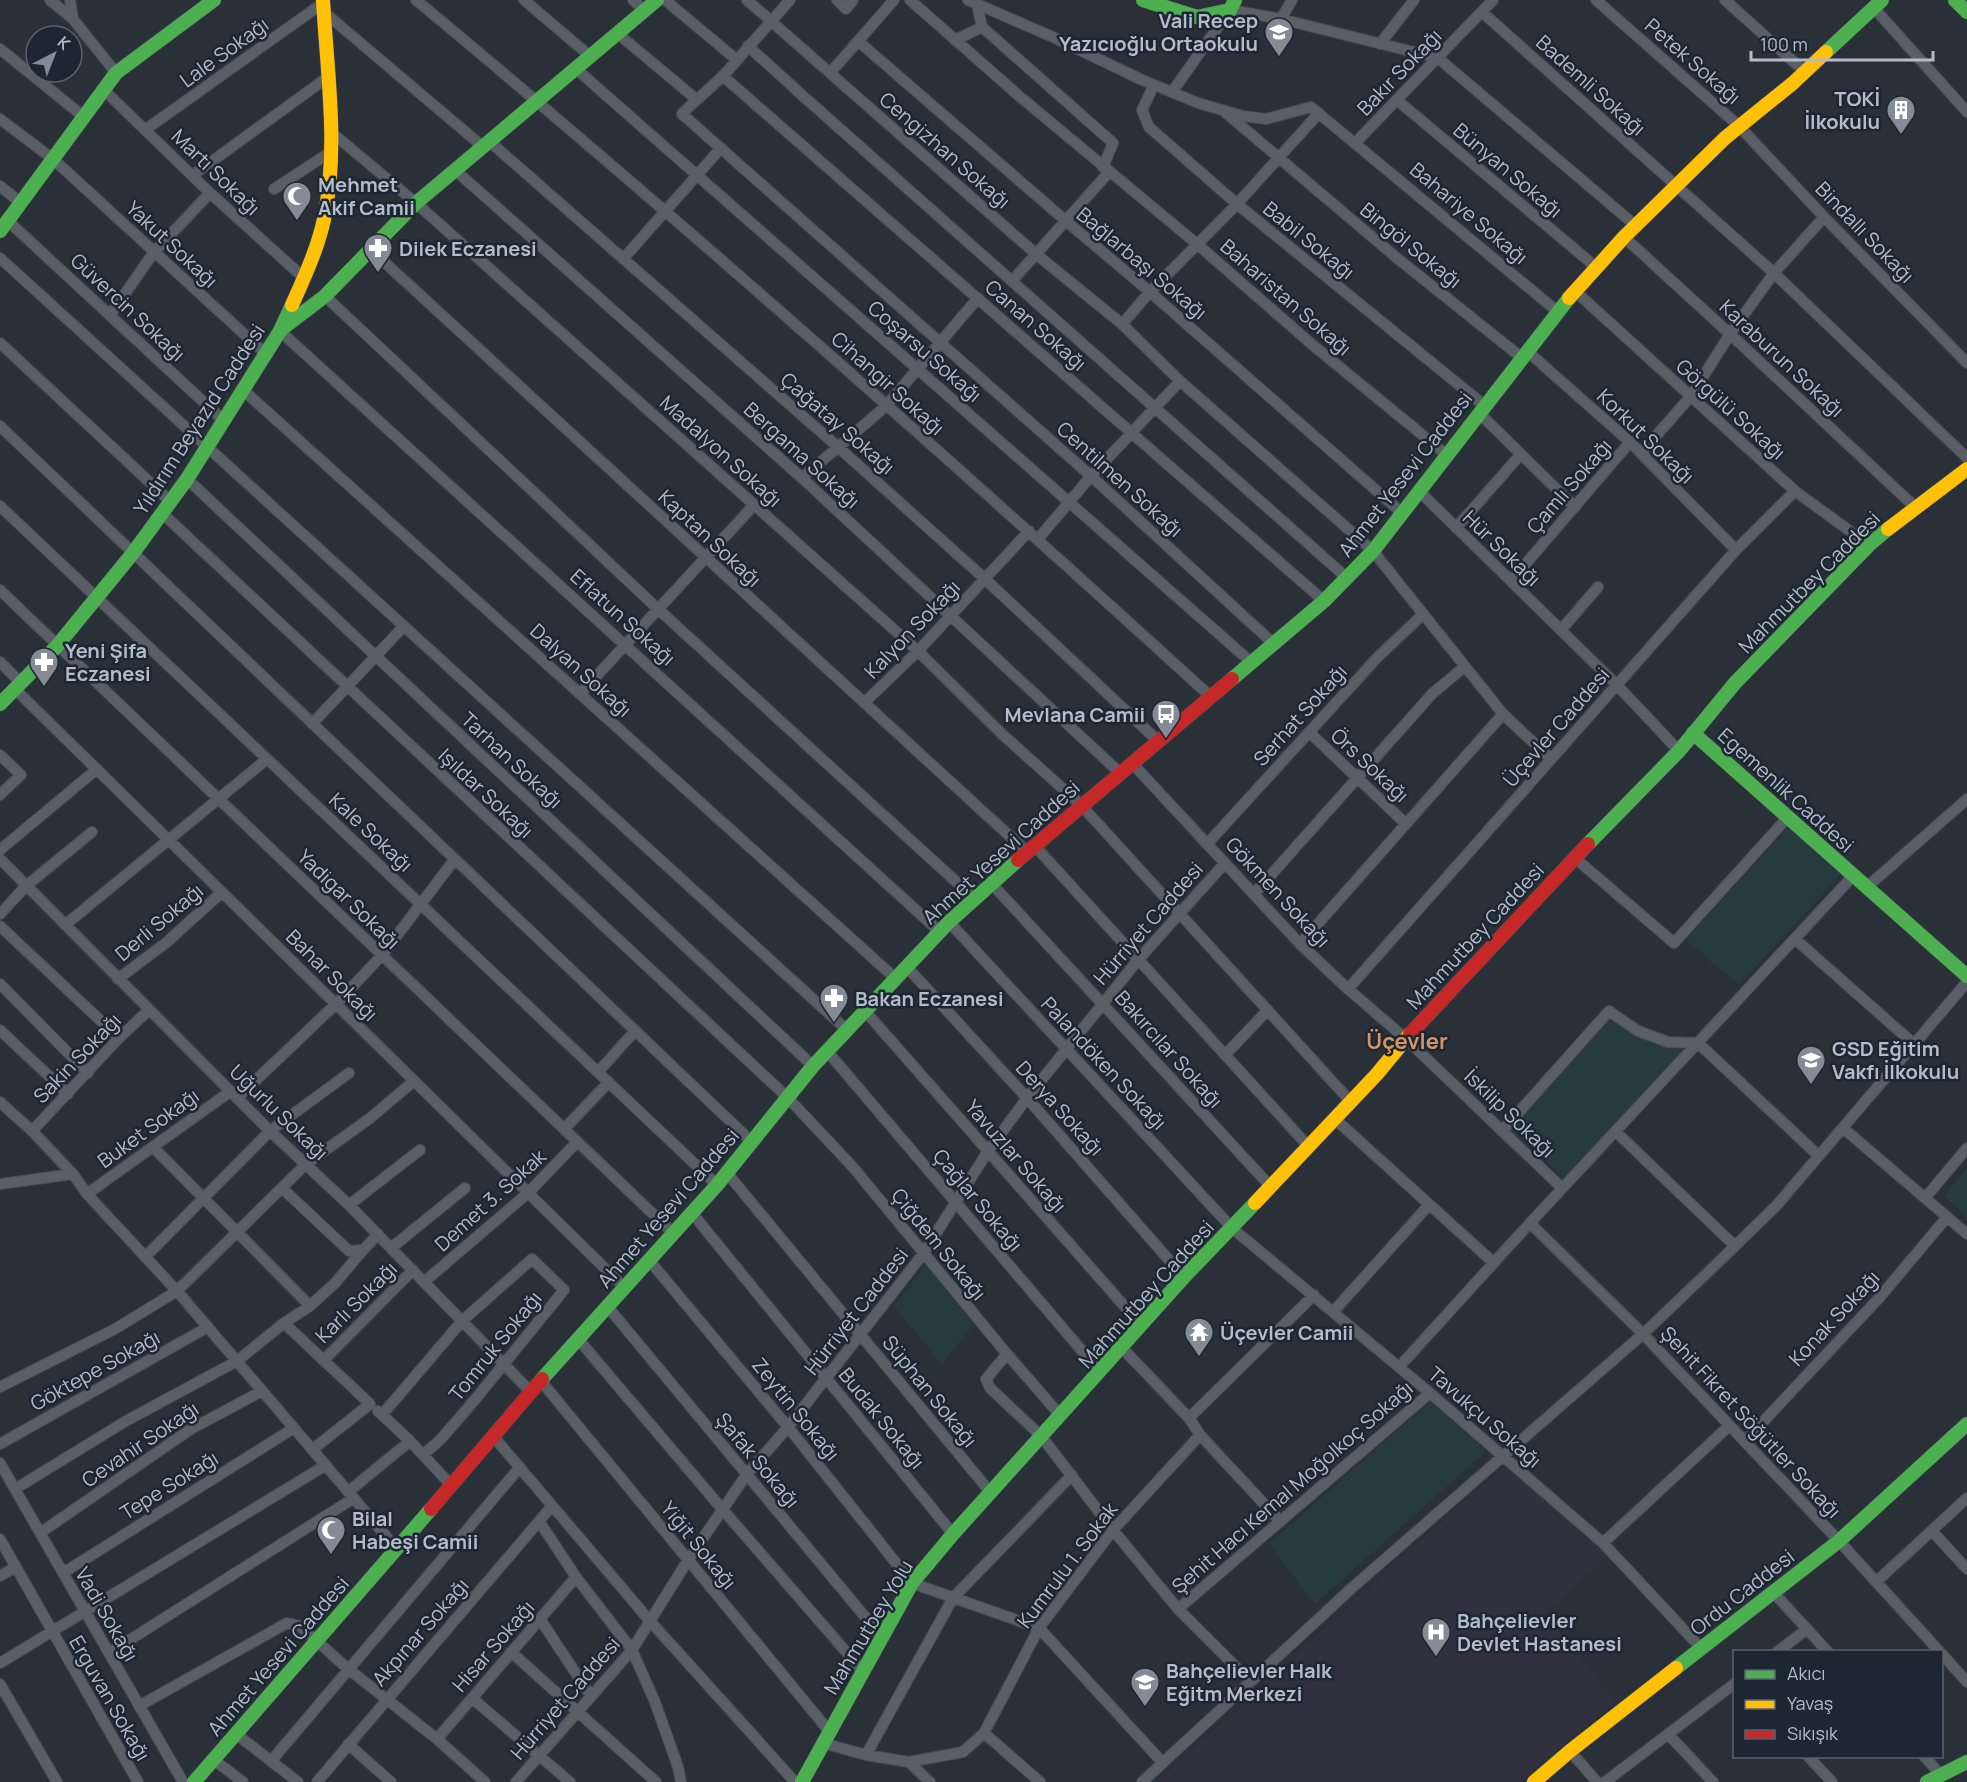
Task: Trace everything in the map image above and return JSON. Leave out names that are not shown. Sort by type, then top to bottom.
[{"type":"street","points":[[50,0],[73,20],[116,73]]},
{"type":"street","points":[[70,0],[73,20]]},
{"type":"street","points":[[4,226],[116,73],[197,6],[214,0]]},
{"type":"street","name":"Cihangir Sokağı","points":[[416,0],[537,100],[1029,531],[1210,696]]},
{"type":"street","points":[[524,0],[590,56]]},
{"type":"street","points":[[633,0],[644,10]]},
{"type":"street","points":[[280,331],[325,296],[416,203],[657,0]]},
{"type":"street","points":[[665,0],[737,60]]},
{"type":"street","name":"Cengizhan Sokağı","points":[[747,0],[1036,254],[1122,324],[1180,381],[1373,551],[1503,714],[1551,759]]},
{"type":"street","points":[[617,33],[696,99],[724,77],[748,46],[790,0]]},
{"type":"street","points":[[837,0],[846,9],[853,0]]},
{"type":"street","points":[[830,73],[894,0]]},
{"type":"street","name":"Baharistan Sokağı","points":[[910,0],[1315,347],[1447,455]]},
{"type":"street","points":[[1143,0],[1175,5],[1197,17],[1232,5],[1281,20],[1438,58],[1635,225]]},
{"type":"street","points":[[1281,20],[1292,0]]},
{"type":"street","points":[[1380,44],[1414,0]]},
{"type":"street","name":"Bakır Sokağı","points":[[1356,142],[1493,0]]},
{"type":"street","name":"Petek Sokağı","points":[[1596,0],[1739,126]]},
{"type":"street","points":[[1725,0],[1805,72]]},
{"type":"street","points":[[1955,0],[1967,12]]},
{"type":"street","points":[[973,3],[982,27],[1113,143],[1106,169],[1066,221],[1012,281]]},
{"type":"street","points":[[973,3],[1197,103],[1266,119],[1311,107],[1319,113],[1237,204],[1150,292],[1122,324]]},
{"type":"street","points":[[1878,4],[1967,112]]},
{"type":"street","name":"Ahmet Yesevi Caddesi","points":[[194,1782],[531,1392],[717,1185],[813,1066],[906,966],[1030,848],[1324,601],[1373,551],[1524,355],[1596,267],[1635,225],[1739,126],[1793,83],[1878,4]]},
{"type":"street","name":"Yıldırım Beyazıd Caddesi","points":[[0,704],[57,646],[133,553],[187,479],[280,331],[304,278],[324,220],[332,151],[323,5]]},
{"type":"street","name":"Lale Sokağı","points":[[145,130],[323,5]]},
{"type":"street","name":"Çağatay Sokağı","points":[[323,5],[623,259],[838,447],[985,579],[1157,740]]},
{"type":"street","points":[[1172,93],[1232,5]]},
{"type":"street","name":"Bademli Sokağı","points":[[1482,12],[1774,273],[1967,458]]},
{"type":"street","points":[[955,40],[982,27]]},
{"type":"street","name":"Bağlarbaşı Sokağı","points":[[858,41],[1402,513]]},
{"type":"street","points":[[748,46],[1347,578]]},
{"type":"street","points":[[0,49],[84,117]]},
{"type":"street","name":"Coşarsu Sokağı","points":[[575,68],[1251,662]]},
{"type":"street","points":[[193,175],[328,77]]},
{"type":"street","name":"Canan Sokağı","points":[[724,77],[1324,601]]},
{"type":"street","name":"Babil Sokağı","points":[[1154,85],[1142,110],[1149,128],[1482,409],[1521,454],[1575,507]]},
{"type":"street","name":"Martı Sokağı","points":[[104,90],[210,193],[304,278]]},
{"type":"street","name":"Centilmen Sokağı","points":[[696,99],[682,114],[939,344],[1091,476],[1274,644]]},
{"type":"street","name":"Bünyan Sokağı","points":[[1397,100],[1596,267]]},
{"type":"street","name":"Bingöl Sokağı","points":[[1223,110],[1397,258],[1524,355]]},
{"type":"street","name":"Bahariye Sokağı","points":[[1319,113],[1558,312]]},
{"type":"street","name":"Yakut Sokağı","points":[[0,119],[53,159],[267,355]]},
{"type":"street","name":"Bindallı Sokağı","points":[[1739,126],[1824,217],[1967,363]]},
{"type":"street","name":"Madalyon Sokağı","points":[[331,132],[416,203],[918,651],[1003,735],[1081,805],[1351,1102]]},
{"type":"street","points":[[623,259],[721,148]]},
{"type":"street","points":[[274,189],[332,151]]},
{"type":"street","name":"Bergama Sokağı","points":[[455,170],[802,478],[1119,772]]},
{"type":"street","points":[[0,186],[21,203]]},
{"type":"street","points":[[110,315],[154,252],[210,193]]},
{"type":"street","name":"Çamlı Sokağı","points":[[1641,453],[1691,396],[1730,334],[1774,273],[1824,217]]},
{"type":"street","name":"Güvercin Sokağı","points":[[4,226],[110,315],[223,420]]},
{"type":"street","name":"Karaburun Sokağı","points":[[1624,237],[1915,507]]},
{"type":"street","name":"Kaptan Sokağı","points":[[370,249],[864,703],[1030,848],[1138,960],[1309,1147]]},
{"type":"street","points":[[0,258],[847,1030]]},
{"type":"street","name":"Görgülü Sokağı","points":[[1575,291],[1795,491],[1869,545]]},
{"type":"street","points":[[325,296],[658,609],[975,899]]},
{"type":"street","points":[[802,478],[886,406],[978,298]]},
{"type":"street","name":"Eflatun Sokağı","points":[[280,331],[626,644],[945,927]]},
{"type":"street","name":"Işıldar Sokağı","points":[[0,343],[346,687],[787,1097]]},
{"type":"street","name":"Korkut Sokağı","points":[[1524,355],[1630,442],[1736,550]]},
{"type":"street","points":[[1038,539],[1091,476],[1180,381]]},
{"type":"street","name":"Dalyan Sokağı","points":[[242,389],[895,978]]},
{"type":"street","points":[[0,426],[752,1142]]},
{"type":"street","name":"Çamlı Sokağı","points":[[1511,581],[1630,442]]},
{"type":"street","points":[[1456,528],[1521,454]]},
{"type":"street","name":"Mahmutbey Caddesi","points":[[1006,1476],[1184,1277],[1351,1102],[1406,1039],[1575,858],[1679,751],[1735,683],[1869,545],[1915,507],[1967,469]]},
{"type":"street","name":"Tarhan Sokağı","points":[[187,479],[813,1066]]},
{"type":"street","name":"Hür Sokağı","points":[[1419,491],[1617,685],[1679,751]]},
{"type":"street","name":"Üçevler Caddesi","points":[[1348,989],[1736,550],[1795,491]]},
{"type":"street","points":[[580,694],[754,505]]},
{"type":"street","name":"Kale Sokağı","points":[[0,506],[717,1185]]},
{"type":"street","name":"Kalyon Sokağı","points":[[864,703],[918,651],[1029,531]]},
{"type":"street","points":[[1561,630],[1598,587]]},
{"type":"street","name":"Yadigar Sokağı","points":[[0,590],[673,1233]]},
{"type":"street","name":"Serhat Sokağı","points":[[1207,844],[1376,658],[1423,614]]},
{"type":"street","points":[[312,724],[404,626]]},
{"type":"street","name":"Bahar Sokağı","points":[[0,662],[18,686],[97,770],[624,1287]]},
{"type":"street","points":[[1254,894],[1432,694],[1464,667]]},
{"type":"street","points":[[1300,944],[1503,714]]},
{"type":"street","name":"Örs Sokağı","points":[[1309,732],[1406,824]]},
{"type":"street","name":"Egemenlik Caddesi","points":[[1693,733],[1967,976]]},
{"type":"street","points":[[0,755],[21,775],[0,795]]},
{"type":"street","points":[[65,925],[267,759]]},
{"type":"street","name":"Gökmen Sokağı","points":[[1131,762],[1300,944],[1406,1039]]},
{"type":"street","points":[[0,850],[97,770]]},
{"type":"street","points":[[1867,887],[1967,799]]},
{"type":"street","points":[[1575,858],[1674,943],[1788,817]]},
{"type":"street","points":[[0,914],[26,886],[92,832]]},
{"type":"street","name":"Uğurlu Sokağı","points":[[0,859],[270,1131],[349,1204],[531,1392]]},
{"type":"street","name":"Buket Sokağı","points":[[87,1194],[234,1094],[336,1004],[382,955],[455,859]]},
{"type":"street","name":"Hürriyet Caddesi","points":[[516,1782],[633,1650],[688,1560],[747,1474],[788,1427],[923,1254],[988,1151],[1066,1048],[1138,960],[1225,863]]},
{"type":"street","points":[[1400,1367],[1562,1188],[1853,876]]},
{"type":"street","name":"Bakırcılar Sokağı","points":[[992,884],[1271,1187]]},
{"type":"street","name":"Derli Sokağı","points":[[118,979],[167,942],[222,892]]},
{"type":"street","points":[[0,926],[119,1038]]},
{"type":"street","name":"Palandöken Sokağı","points":[[945,927],[1066,1048],[1232,1228]]},
{"type":"street","points":[[1795,939],[1914,1044]]},
{"type":"street","name":"Derya Sokağı","points":[[906,966],[1028,1098],[1184,1277]]},
{"type":"street","points":[[1142,1782],[1353,1587],[1643,1334],[1735,1246],[1776,1206],[1967,982]]},
{"type":"street","points":[[0,984],[88,1073]]},
{"type":"street","name":"Sakin Sokağı","points":[[33,1131],[119,1038],[149,1010]]},
{"type":"street","points":[[1225,1055],[1268,1010]]},
{"type":"street","name":"Yavuzlar Sokağı","points":[[865,1011],[1141,1325]]},
{"type":"street","points":[[1502,1131],[1609,1011],[1638,1031],[1668,1042],[1698,1043],[1819,1156]]},
{"type":"street","points":[[0,1030],[68,1094]]},
{"type":"street","points":[[598,1072],[635,1031]]},
{"type":"street","name":"İskilip Sokağı","points":[[1406,1039],[1562,1188]]},
{"type":"street","name":"Çağlar Sokağı","points":[[827,1051],[1101,1372]]},
{"type":"street","points":[[145,1257],[270,1131],[349,1073]]},
{"type":"street","points":[[0,1387],[115,1329],[177,1291],[306,1164],[369,1119],[414,1081]]},
{"type":"street","points":[[564,1129],[609,1082]]},
{"type":"street","name":"Çiğdem Sokağı","points":[[787,1097],[852,1166],[923,1254],[1060,1415]]},
{"type":"street","points":[[0,1102],[33,1131],[73,1174],[87,1194],[177,1291],[397,1548]]},
{"type":"street","points":[[1335,1119],[1494,1263]]},
{"type":"street","points":[[1843,1128],[1967,1234]]},
{"type":"street","points":[[1616,1132],[1735,1246]]},
{"type":"street","name":"Demet 3. Sokak","points":[[424,1282],[528,1194],[577,1142]]},
{"type":"street","points":[[153,1147],[310,1306]]},
{"type":"street","points":[[1924,1198],[1967,1148]]},
{"type":"street","points":[[349,1204],[420,1150]]},
{"type":"street","name":"Süphan Sokağı","points":[[727,1173],[991,1493]]},
{"type":"street","points":[[0,1184],[73,1174]]},
{"type":"street","points":[[282,1188],[349,1251],[363,1250]]},
{"type":"street","points":[[391,1248],[465,1188]]},
{"type":"street","points":[[1333,1312],[1429,1205]]},
{"type":"street","name":"Budak Sokağı","points":[[692,1213],[953,1534]]},
{"type":"street","name":"Konak Sokağı","points":[[1745,1441],[1880,1297],[1947,1217]]},
{"type":"street","name":"Şehit Fikret Söğütler Sokağı","points":[[1530,1223],[1643,1334],[1839,1541],[1937,1650]]},
{"type":"street","name":"Tavukçu Sokağı","points":[[1232,1228],[1400,1367],[1603,1543],[1701,1648]]},
{"type":"street","points":[[15,1489],[126,1420],[237,1360],[310,1306],[336,1282],[378,1234]]},
{"type":"street","name":"Tomruk Sokağı","points":[[423,1455],[441,1439],[564,1290],[532,1259],[462,1321]]},
{"type":"street","name":"Zeytin Sokağı","points":[[649,1260],[788,1427],[912,1583]]},
{"type":"street","name":"Karlı Sokağı","points":[[324,1360],[413,1270]]},
{"type":"street","points":[[1189,1418],[1314,1295]]},
{"type":"street","name":"Şafak Sokağı","points":[[607,1306],[880,1636]]},
{"type":"street","points":[[382,1415],[462,1321]]},
{"type":"street","points":[[284,1323],[410,1441],[451,1485]]},
{"type":"street","name":"Göktepe Sokağı","points":[[0,1444],[208,1327]]},
{"type":"street","points":[[578,1339],[862,1670]]},
{"type":"street","points":[[1122,1348],[1189,1418],[1200,1435],[1280,1521]]},
{"type":"street","points":[[1007,1354],[986,1379],[990,1388],[1041,1436],[1113,1530],[1178,1609],[1250,1681]]},
{"type":"street","name":"Yiğit Sokağı","points":[[541,1381],[688,1560],[826,1737]]},
{"type":"street","name":"Cevahir Sokağı","points":[[40,1533],[191,1429],[262,1391]]},
{"type":"street","name":"Şehit Hacı Kemal Moğolkoç Sokağı","points":[[1178,1609],[1430,1393]]},
{"type":"street","points":[[313,1449],[370,1404]]},
{"type":"street","name":"Ordu Caddesi","points":[[1534,1782],[1570,1750],[1839,1541],[1967,1424]]},
{"type":"street","points":[[1603,1543],[1729,1426]]},
{"type":"street","name":"Tepe Sokağı","points":[[63,1573],[294,1428]]},
{"type":"street","name":"Kumrulu 1. Sokak","points":[[984,1733],[1039,1628],[1113,1530],[1200,1435]]},
{"type":"street","points":[[493,1436],[650,1621],[795,1782]]},
{"type":"street","points":[[109,1653],[351,1495],[410,1441]]},
{"type":"street","name":"Vadi Sokağı","points":[[0,1463],[183,1782]]},
{"type":"street","points":[[0,1663],[326,1465]]},
{"type":"street","points":[[272,1760],[347,1668],[520,1467]]},
{"type":"street","points":[[866,1755],[953,1598],[1072,1475]]},
{"type":"street","name":"Mahmutbey Yolu","points":[[802,1782],[880,1636],[912,1583],[1006,1476]]},
{"type":"street","points":[[1876,1582],[1967,1498]]},
{"type":"street","name":"Akpınar Sokağı","points":[[317,1782],[552,1506]]},
{"type":"street","points":[[539,1521],[576,1577],[633,1650],[655,1702],[681,1782]]},
{"type":"street","points":[[1932,1531],[1967,1569]]},
{"type":"street","name":"Erguvan Sokağı","points":[[0,1539],[138,1782]]},
{"type":"street","points":[[0,1576],[16,1567]]},
{"type":"street","name":"Hisar Sokağı","points":[[437,1739],[576,1577]]},
{"type":"street","points":[[912,1583],[1039,1628],[1162,1762]]},
{"type":"street","points":[[1773,1592],[1826,1650]]},
{"type":"street","points":[[540,1619],[591,1696]]},
{"type":"street","points":[[139,1706],[287,1623],[300,1626],[347,1668],[437,1739],[485,1782]]},
{"type":"street","points":[[1780,1650],[1807,1629]]},
{"type":"street","points":[[511,1652],[656,1782]]},
{"type":"street","name":"Şehit Fikret Söğütler Sokağı","points":[[1943,1656],[1967,1682]]},
{"type":"street","points":[[0,1684],[57,1782]]},
{"type":"street","points":[[1605,1782],[1733,1685]]},
{"type":"street","points":[[472,1698],[570,1782]]},
{"type":"street","points":[[826,1737],[866,1755],[909,1762],[963,1752],[984,1733],[1040,1782]]},
{"type":"street","points":[[236,1734],[298,1782]]},
{"type":"street","points":[[1668,1734],[1713,1782]]},
{"type":"street","points":[[348,1744],[391,1782]]},
{"type":"street","points":[[1570,1750],[1598,1782]]},
{"type":"street","points":[[1810,1758],[1832,1782]]},
{"type":"street","points":[[1926,1758],[1941,1775]]},
{"type":"street","points":[[214,1760],[243,1782]]},
{"type":"street","points":[[909,1762],[930,1782]]},
{"type":"street","points":[[1927,1782],[1967,1762]]},
{"type":"shaded area","name":"Bahçelievler Devlet Hastanesi","points":[[1505,1466],[1608,1556],[1543,1614],[1616,1701],[1519,1782],[1157,1782],[1398,1560]]},
{"type":"green space","points":[[1788,828],[1842,873],[1739,985],[1686,940]]},
{"type":"green space","points":[[1610,1015],[1638,1037],[1685,1050],[1565,1178],[1508,1129]]},
{"type":"green space","points":[[1967,1168],[1967,1218],[1944,1196]]},
{"type":"green space","points":[[926,1264],[973,1324],[942,1365],[894,1306]]},
{"type":"green space","points":[[1431,1401],[1486,1451],[1315,1604],[1269,1544]]},
{"type":"traffic: fast","points":[[0,231],[116,73],[214,0]]},
{"type":"traffic: fast","points":[[283,328],[325,296],[416,203],[657,0]]},
{"type":"traffic: fast","points":[[1143,0],[1197,17],[1230,10],[1235,0]]},
{"type":"traffic: fast","points":[[1826,52],[1882,0]]},
{"type":"traffic: fast","points":[[1955,0],[1967,12]]},
{"type":"traffic: fast","points":[[1232,679],[1324,601],[1373,551],[1569,298]]},
{"type":"traffic: fast","points":[[0,704],[57,646],[133,553],[187,479],[280,331],[292,305]]},
{"type":"traffic: fast","points":[[1588,844],[1679,751],[1735,683],[1869,545],[1888,529]]},
{"type":"traffic: fast","points":[[1693,733],[1967,976]]},
{"type":"traffic: fast","points":[[542,1379],[717,1185],[813,1066],[949,922],[1018,860]]},
{"type":"traffic: fast","points":[[802,1782],[912,1583],[953,1534],[1184,1277],[1255,1203]]},
{"type":"traffic: fast","points":[[1676,1668],[1839,1541],[1967,1424]]},
{"type":"traffic: fast","points":[[194,1782],[431,1509]]},
{"type":"traffic: fast","points":[[1927,1782],[1967,1762]]},
{"type":"traffic: slow","points":[[292,305],[318,241],[324,219],[331,165],[331,110],[323,0]]},
{"type":"traffic: slow","points":[[1569,298],[1624,237],[1725,138],[1793,83],[1826,52]]},
{"type":"traffic: slow","points":[[1888,529],[1967,469]]},
{"type":"traffic: slow","points":[[1255,1203],[1377,1074],[1410,1034]]},
{"type":"traffic: slow","points":[[1534,1782],[1676,1668]]},
{"type":"traffic: jam","points":[[1018,860],[1232,679]]},
{"type":"traffic: jam","points":[[1410,1034],[1588,844]]},
{"type":"traffic: jam","points":[[431,1509],[542,1379]]},
{"type":"place","name":"Vali Recep Yazıcıoğlu Ortaokulu","points":[[1279,58]]},
{"type":"place","name":"TOKİ İlkokulu","points":[[1901,136]]},
{"type":"place","name":"Mehmet Akif Camii","points":[[297,222]]},
{"type":"place","name":"Dilek Eczanesi","points":[[378,274]]},
{"type":"place","name":"Yeni Şifa Eczanesi","points":[[44,688]]},
{"type":"place","name":"Mevlana Camii","points":[[1166,740]]},
{"type":"place","name":"Bakan Eczanesi","points":[[834,1024]]},
{"type":"place","name":"GSD Eğitim Vakfı İlkokulu","points":[[1811,1086]]},
{"type":"place","name":"Üçevler Camii","points":[[1199,1358]]},
{"type":"place","name":"Bilal Habeşi Camii","points":[[331,1556]]},
{"type":"place","name":"Bahçelievler Devlet Hastanesi","points":[[1436,1658]]},
{"type":"place","name":"Bahçelievler Halk Eğitm Merkezi","points":[[1145,1708]]},
{"type":"district","name":"Üçevler","points":[[1407,1041]]}]
